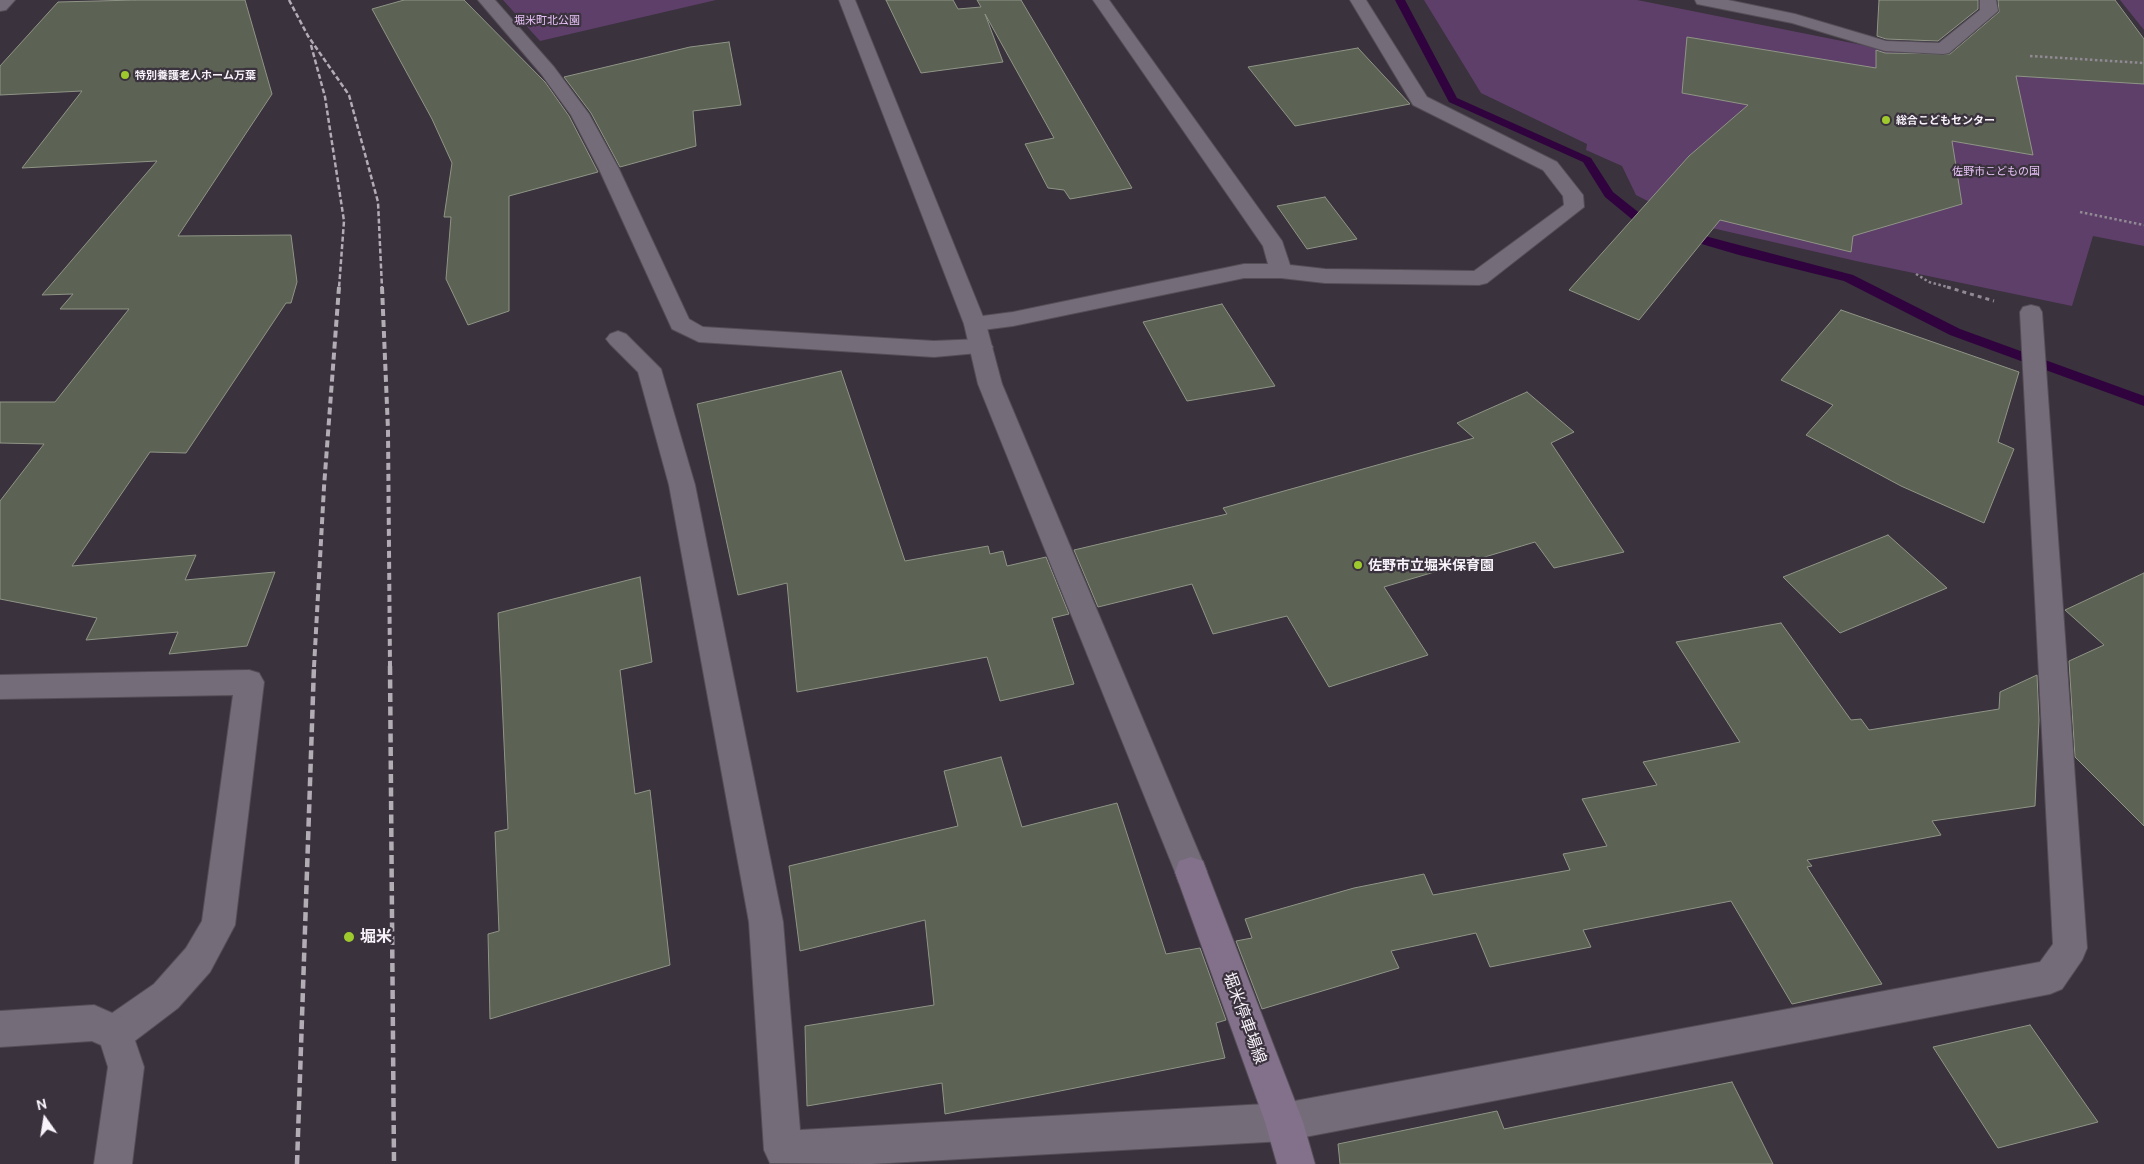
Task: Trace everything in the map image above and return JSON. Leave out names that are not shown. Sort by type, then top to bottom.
[{"type":"main road","name":"堀米停車場線","points":[[1191,872],[1284,1122],[1296,1164]]},
{"type":"street","points":[[0,6],[7,0]]},
{"type":"street","points":[[486,0],[548,71],[580,114],[609,169],[680,324],[699,334],[934,349],[981,347]]},
{"type":"street","points":[[847,0],[975,324],[990,384],[1191,872]]},
{"type":"street","points":[[1102,0],[1274,246],[1281,271]]},
{"type":"street","points":[[975,324],[1013,320],[1244,272],[1281,271],[1325,276],[1479,278],[1574,207],[1573,195],[1550,166],[1420,101],[1358,0]]},
{"type":"street","points":[[1703,0],[1795,19],[1885,46],[1943,49],[1989,12],[1988,0]]},
{"type":"street","points":[[618,339],[649,368],[682,485],[766,922],[783,1150],[1284,1122],[2050,977],[2070,948],[2030,312]]},
{"type":"street","points":[[0,687],[249,682],[218,925],[198,960],[166,996],[115,1033]]},
{"type":"street","points":[[0,1029],[94,1023],[115,1033],[126,1067],[113,1164]]},
{"type":"path","points":[[2030,56],[2144,63]]},
{"type":"path","points":[[2080,212],[2144,224]]},
{"type":"path","points":[[1916,274],[1929,282],[2030,312]]},
{"type":"green space","name":"堀米町北公園","points":[[503,0],[716,0],[540,41]]},
{"type":"green space","name":"佐野市こどもの国","points":[[1424,0],[1637,0],[1952,63],[2144,53],[2144,246],[2093,236],[2072,306],[1856,261],[1690,223],[1636,195],[1622,166],[1586,150],[1587,144],[1481,93]]},
{"type":"green space","points":[[2120,0],[2144,0],[2144,30]]},
{"type":"building","points":[[245,0],[272,94],[178,236],[291,235],[297,282],[291,303],[286,303],[186,453],[150,452],[72,566],[196,555],[185,580],[275,572],[247,646],[169,654],[178,632],[86,640],[97,618],[0,599],[0,501],[44,444],[0,443],[0,402],[55,402],[129,309],[60,309],[73,294],[42,295],[157,161],[22,168],[82,91],[0,95],[0,66],[58,2]]},
{"type":"building","points":[[404,0],[464,0],[545,82],[569,116],[598,172],[509,196],[509,311],[468,325],[446,279],[451,217],[444,217],[452,163],[432,119],[372,9]]},
{"type":"building","points":[[886,0],[953,0],[958,9],[981,7],[977,0],[1021,0],[1132,188],[1070,199],[1064,190],[1048,188],[1025,144],[1054,138],[985,14],[1003,62],[921,73]]},
{"type":"building","points":[[1879,0],[1978,0],[1978,9],[1938,41],[1886,39],[1877,36]]},
{"type":"building","points":[[1998,0],[2115,0],[2144,39],[2144,84],[2016,76],[2033,155],[1952,141],[1962,204],[1853,236],[1851,252],[1720,220],[1639,320],[1569,290],[1689,156],[1748,105],[1682,93],[1687,37],[1876,68],[1876,50],[1885,53],[1950,54],[1999,12]]},
{"type":"building","points":[[729,42],[741,105],[693,111],[696,146],[620,167],[591,113],[564,77],[690,47]]},
{"type":"building","points":[[1358,48],[1410,104],[1295,126],[1248,67]]},
{"type":"building","points":[[1325,197],[1357,239],[1307,249],[1277,206]]},
{"type":"building","points":[[1222,304],[1275,386],[1187,401],[1143,322]]},
{"type":"building","points":[[1841,310],[2019,372],[1998,442],[2014,449],[1984,523],[1901,486],[1806,435],[1833,405],[1781,380]]},
{"type":"building","points":[[841,371],[905,561],[988,546],[990,554],[1003,551],[1007,566],[1046,557],[1069,614],[1052,618],[1074,684],[1000,701],[987,657],[797,692],[787,583],[738,595],[697,404]]},
{"type":"building","points":[[1527,392],[1574,432],[1551,443],[1624,552],[1554,568],[1535,542],[1384,587],[1428,655],[1329,687],[1287,616],[1213,634],[1192,584],[1098,607],[1074,550],[1227,514],[1223,508],[1474,438],[1457,423]]},
{"type":"building","points":[[1888,535],[1947,588],[1840,633],[1783,577]]},
{"type":"building","points":[[2144,573],[2144,826],[2075,757],[2069,661],[2104,645],[2065,610]]},
{"type":"building","points":[[640,577],[652,662],[620,670],[635,794],[650,790],[670,965],[490,1019],[488,934],[499,931],[495,832],[508,829],[498,613]]},
{"type":"building","points":[[1781,623],[1851,720],[1861,719],[1869,730],[1999,709],[2000,692],[2037,675],[2039,720],[2035,806],[1932,821],[1941,835],[1807,860],[1812,866],[1807,867],[1882,984],[1792,1004],[1731,901],[1583,930],[1591,947],[1490,967],[1476,933],[1391,951],[1399,968],[1262,1009],[1236,941],[1252,938],[1245,919],[1354,888],[1424,874],[1433,895],[1570,870],[1563,854],[1607,846],[1582,799],[1657,785],[1643,762],[1740,742],[1676,642]]},
{"type":"building","points":[[1001,757],[1022,827],[1117,803],[1166,954],[1200,948],[1226,1020],[1216,1023],[1225,1058],[945,1114],[942,1083],[807,1106],[805,1026],[934,1005],[925,920],[800,951],[789,866],[958,826],[944,771]]},
{"type":"building","points":[[2030,1025],[2098,1122],[1998,1148],[1933,1047]]},
{"type":"building","points":[[1732,1082],[1773,1164],[1340,1164],[1338,1144],[1497,1111],[1504,1129]]},
{"type":"waterway","points":[[1400,0],[1453,100],[1587,160],[1609,194],[1643,222],[1654,225]]},
{"type":"waterway","points":[[1682,234],[1743,252],[1848,278],[1955,332],[2144,401]]},
{"type":"railway","points":[[289,0],[308,36],[349,95],[378,202],[382,288]]},
{"type":"railway","points":[[311,45],[325,97],[344,221],[339,288]]},
{"type":"railway","points":[[314,667],[324,487],[339,287]]},
{"type":"railway","points":[[382,287],[388,430],[390,667]]},
{"type":"railway","points":[[297,1164],[314,666]]},
{"type":"railway","points":[[390,666],[394,1164]]},
{"type":"place","name":"特別養護老人ホーム万葉","points":[[125,75]]},
{"type":"place","name":"総合こどもセンター","points":[[1886,120]]},
{"type":"place","name":"佐野市立堀米保育園","points":[[1358,565]]},
{"type":"place","name":"堀米","points":[[349,937]]}]
